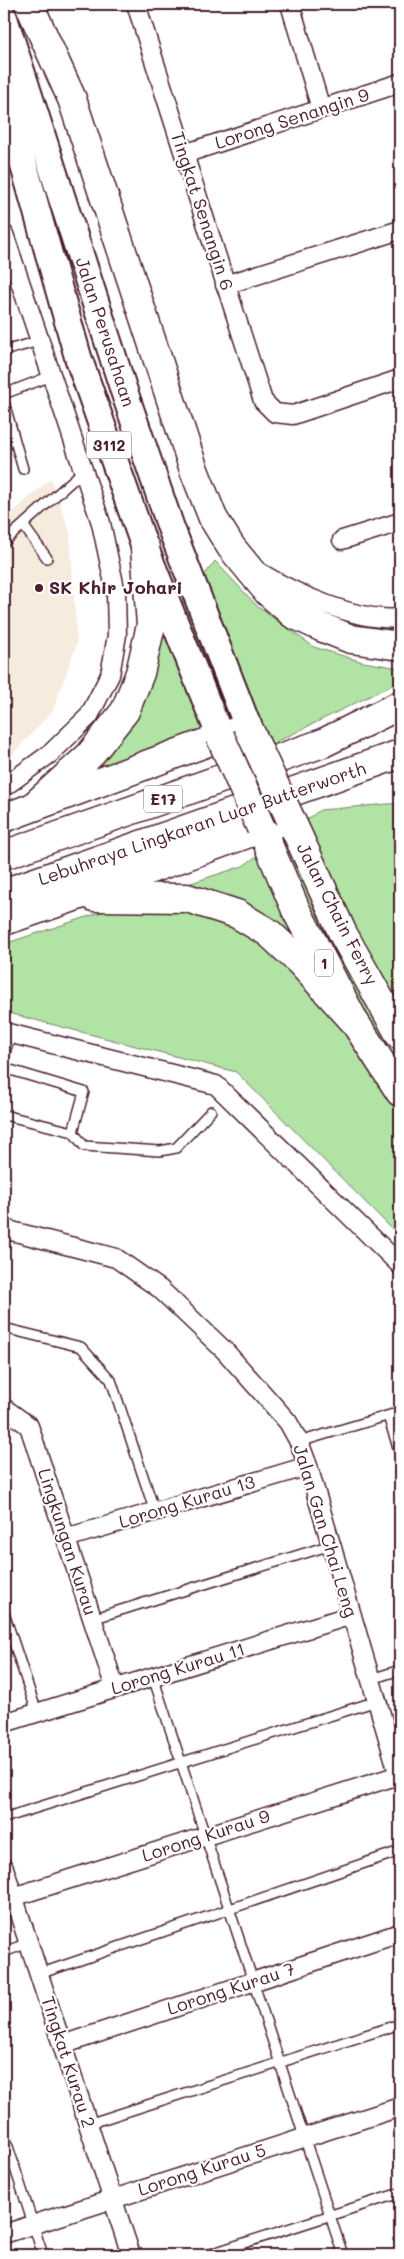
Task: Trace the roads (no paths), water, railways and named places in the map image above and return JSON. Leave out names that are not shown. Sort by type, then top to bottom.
[{"type":"highway","points":[[30,4],[72,99],[212,518],[231,547],[268,592],[294,614],[351,639],[400,646]]},
{"type":"highway","points":[[35,805],[89,756],[125,710],[140,672],[151,625],[145,548]]},
{"type":"highway","name":"Lebuhraya Lingkaran Luar Butterworth","points":[[4,855],[323,744],[400,705]]},
{"type":"highway","points":[[4,818],[248,727]]},
{"type":"highway","name":"1","points":[[248,727],[290,818]]},
{"type":"highway","name":"1","points":[[220,736],[261,828]]},
{"type":"highway","name":"Lebuhraya Lingkaran Luar Butterworth","points":[[4,893],[400,754]]},
{"type":"highway","points":[[4,921],[290,818]]},
{"type":"highway","name":"Jalan Chain Ferry","points":[[290,818],[343,934],[400,1035]]},
{"type":"highway","name":"Jalan Chain Ferry","points":[[261,828],[296,910],[354,1021],[400,1092]]},
{"type":"highway","points":[[77,896],[187,898],[237,914],[269,933],[354,1021]]},
{"type":"main road","name":"Jalan Perusahaan","points":[[4,18],[21,141],[78,357],[145,548],[220,736]]},
{"type":"main road","name":"Jalan Perusahaan","points":[[4,95],[248,727]]},
{"type":"street","name":"Tingkat Senangin 6","points":[[136,4],[263,401],[275,413],[293,415],[400,379]]},
{"type":"street","points":[[290,4],[322,109]]},
{"type":"street","name":"Lorong Senangin 9","points":[[184,154],[400,84]]},
{"type":"street","points":[[225,285],[400,230]]},
{"type":"street","points":[[4,234],[101,523],[116,593],[117,635],[110,675],[89,716],[51,753],[4,787]]},
{"type":"street","points":[[342,540],[400,522]]},
{"type":"street","points":[[245,563],[296,592],[357,614],[400,618]]},
{"type":"street","points":[[7,1033],[216,1085],[400,1265]]},
{"type":"street","name":"Jalan Gan Chai Leng","points":[[4,1229],[116,1258],[160,1289],[225,1351],[288,1422],[299,1442],[308,1466],[400,1777]]},
{"type":"street","name":"Lingkungan Kurau","points":[[4,1408],[29,1426],[115,1688]]},
{"type":"street","name":"Lorong Kurau 13","points":[[66,1538],[308,1466]]},
{"type":"street","name":"Lorong Kurau 11","points":[[4,1723],[352,1615]]},
{"type":"street","name":"Lorong Kurau 9","points":[[13,1897],[400,1777]]},
{"type":"street","name":"Tingkat Kurau 2","points":[[4,1868],[131,2255]]},
{"type":"street","name":"Lorong Kurau 7","points":[[62,2045],[400,1933]]},
{"type":"street","name":"Lorong Kurau 5","points":[[4,2234],[400,2107]]},
{"type":"lane","points":[[4,351],[39,341]]},
{"type":"lane","points":[[4,394],[51,376]]},
{"type":"lane","points":[[4,402],[23,469]]},
{"type":"lane","points":[[4,542],[83,471]]},
{"type":"lane","points":[[23,525],[47,558]]},
{"type":"lane","points":[[4,1058],[7,1033]]},
{"type":"lane","points":[[4,1068],[84,1092],[73,1132]]},
{"type":"lane","points":[[4,1115],[73,1132],[84,1146],[160,1151],[176,1148],[211,1111]]},
{"type":"lane","points":[[4,1328],[81,1347],[111,1380],[155,1512]]},
{"type":"lane","points":[[299,1442],[400,1412]]},
{"type":"lane","points":[[388,1416],[400,1454]]},
{"type":"lane","points":[[92,1619],[331,1545]]},
{"type":"lane","points":[[4,1612],[37,1713]]},
{"type":"lane","points":[[371,1678],[400,1670]]},
{"type":"lane","points":[[153,1677],[342,2255]]},
{"type":"lane","points":[[4,1818],[377,1701]]},
{"type":"lane","points":[[39,1974],[400,1851]]},
{"type":"lane","points":[[4,1952],[28,1943]]},
{"type":"lane","points":[[88,2124],[400,2024]]},
{"type":"lane","points":[[4,2134],[43,2255]]},
{"type":"lane","points":[[207,2255],[400,2193]]},
{"type":"place","name":"SK Khir Johari","points":[[39,588]]}]
